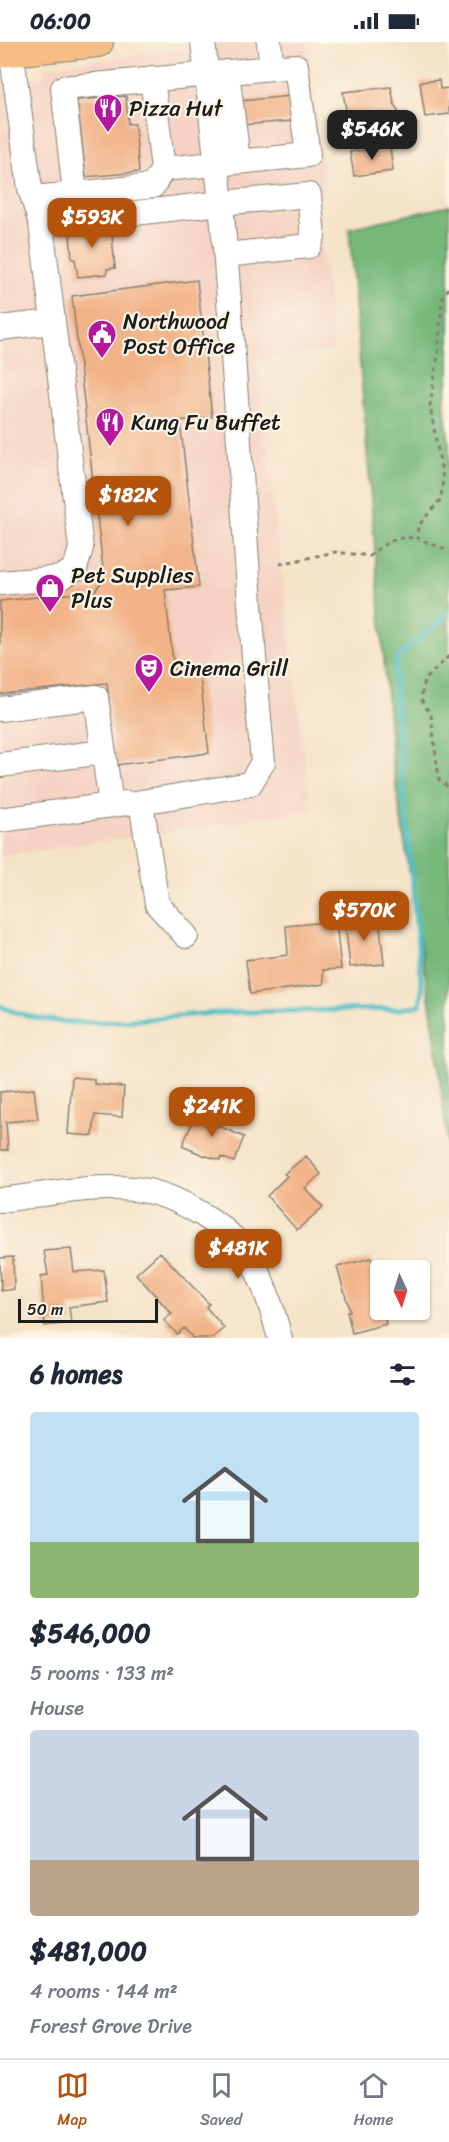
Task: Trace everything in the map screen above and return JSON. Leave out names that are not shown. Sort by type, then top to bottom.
[{"type":"main road","points":[[7,48],[98,42]]},
{"type":"street","points":[[0,820],[111,806],[250,784],[263,762],[248,607],[238,396],[221,203],[227,161],[217,72],[203,42]]},
{"type":"street","points":[[269,42],[272,69]]},
{"type":"street","points":[[0,583],[60,578],[75,569],[81,548],[41,224],[10,126],[7,48]]},
{"type":"street","points":[[75,194],[63,88],[296,66],[308,155],[227,161],[163,169]]},
{"type":"street","points":[[33,198],[153,186],[163,169],[152,78]]},
{"type":"street","points":[[41,224],[309,195],[313,236],[309,246],[226,255]]},
{"type":"street","points":[[0,328],[52,322]]},
{"type":"street","points":[[0,710],[96,697],[111,806]]},
{"type":"street","points":[[0,765],[104,752]]},
{"type":"street","points":[[141,801],[157,904],[186,936]]},
{"type":"street","points":[[0,1200],[102,1188],[134,1189],[182,1202],[233,1240],[253,1263],[270,1300],[280,1338]]},
{"type":"path","points":[[417,538],[418,526],[441,499],[443,478],[430,406],[438,355],[442,299],[449,288]]},
{"type":"path","points":[[280,564],[335,552],[370,556],[391,540],[404,536],[417,538],[449,551]]},
{"type":"path","points":[[449,656],[424,681],[421,699],[431,715],[439,780],[449,788]]},
{"type":"shaded area","points":[[235,42],[307,42],[324,175],[318,212],[334,350],[256,360],[311,811],[0,856],[0,81],[43,76],[42,67]]},
{"type":"green space","points":[[449,206],[449,373],[444,401],[449,444],[449,1160],[436,1043],[392,761],[349,228]]},
{"type":"building","points":[[439,80],[440,89],[449,88],[449,114],[425,117],[420,82]]},
{"type":"building","points":[[391,87],[394,103],[404,124],[377,136],[370,121],[377,117],[375,112],[347,116],[343,92]]},
{"type":"building","name":"Pizza Hut","points":[[126,96],[128,124],[135,124],[139,172],[86,177],[77,100]]},
{"type":"building","points":[[290,96],[293,121],[242,125],[240,101]]},
{"type":"building","points":[[390,147],[393,171],[354,176],[350,152]]},
{"type":"building","points":[[72,224],[111,224],[115,268],[107,269],[107,274],[78,277],[75,259],[72,259],[70,235],[73,234]]},
{"type":"building","points":[[197,280],[212,417],[180,421],[199,587],[165,590],[174,671],[199,669],[209,753],[116,765],[107,683],[0,694],[0,601],[95,591],[104,578],[72,296]]},
{"type":"building","points":[[379,917],[384,964],[350,967],[345,920]]},
{"type":"building","points":[[336,921],[341,969],[323,970],[324,984],[250,994],[246,960],[288,955],[286,926]]},
{"type":"building","points":[[72,1077],[94,1079],[94,1084],[124,1087],[122,1117],[95,1115],[93,1136],[68,1134]]},
{"type":"building","points":[[34,1089],[38,1119],[6,1122],[8,1150],[0,1150],[0,1092]]},
{"type":"building","points":[[199,1108],[218,1116],[214,1124],[244,1137],[234,1162],[221,1157],[220,1160],[203,1155],[182,1146]]},
{"type":"building","points":[[306,1156],[321,1174],[305,1188],[323,1207],[297,1230],[267,1196],[287,1176],[284,1174]]},
{"type":"building","points":[[71,1249],[74,1272],[104,1270],[108,1302],[69,1307],[71,1323],[45,1326],[41,1276],[48,1275],[44,1251]]},
{"type":"building","points":[[160,1252],[209,1304],[206,1307],[224,1328],[212,1338],[193,1338],[184,1328],[177,1334],[164,1320],[172,1314],[136,1274]]},
{"type":"building","points":[[13,1257],[14,1289],[1,1291],[0,1258]]},
{"type":"building","points":[[371,1258],[370,1320],[385,1320],[386,1324],[352,1333],[347,1311],[350,1311],[337,1267]]},
{"type":"waterway","points":[[0,1006],[24,1015],[50,1020],[106,1022],[217,1013],[400,1009],[420,1005],[422,988],[394,683],[396,659],[449,612]]},
{"type":"place","name":"Pizza Hut","points":[[108,134]]},
{"type":"place","name":"Northwood Post Office","points":[[102,360]]},
{"type":"place","name":"Kung Fu Buffet","points":[[110,448]]},
{"type":"place","name":"Pet Supplies Plus","points":[[50,614]]},
{"type":"place","name":"Cinema Grill","points":[[149,694]]}]
